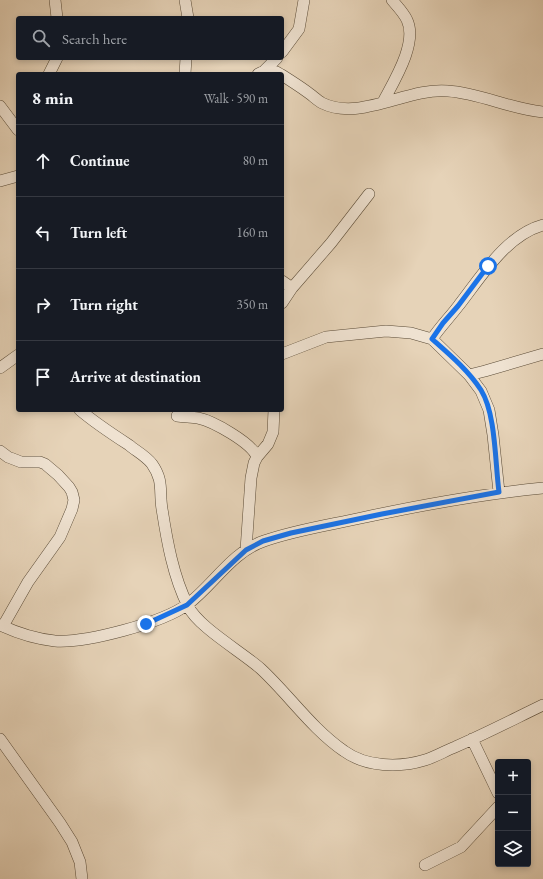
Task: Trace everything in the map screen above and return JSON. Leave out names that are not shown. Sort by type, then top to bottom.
[{"type":"street","points":[[55,0],[57,16]]},
{"type":"street","points":[[185,0],[188,16]]},
{"type":"street","points":[[284,49],[299,29],[304,0]]},
{"type":"street","points":[[384,102],[408,49],[410,35],[407,20],[392,0]]},
{"type":"street","points":[[50,72],[56,60]]},
{"type":"street","points":[[185,72],[186,60]]},
{"type":"street","points":[[262,72],[275,60]]},
{"type":"street","points":[[262,72],[271,69],[276,72]]},
{"type":"street","points":[[284,77],[322,103],[336,107],[352,108],[428,92],[447,91],[543,112]]},
{"type":"street","points":[[0,106],[16,127]]},
{"type":"street","points":[[0,181],[16,177]]},
{"type":"street","points":[[284,300],[292,288],[331,243],[369,194]]},
{"type":"street","points":[[432,339],[488,266],[513,242],[535,227],[543,225]]},
{"type":"street","points":[[284,282],[292,288]]},
{"type":"street","points":[[284,353],[326,337],[386,331],[412,332],[432,339],[469,375],[481,391],[489,410],[499,492]]},
{"type":"street","points":[[469,375],[543,354]]},
{"type":"street","points":[[0,368],[16,356]]},
{"type":"street","points":[[83,412],[140,453],[151,463],[158,476],[161,489],[161,507],[178,583],[191,611],[201,622],[260,669],[322,732],[344,751],[358,760],[399,765],[425,760],[543,705]]},
{"type":"street","points":[[246,550],[251,478],[254,463],[268,444],[273,432],[274,412]]},
{"type":"street","points":[[176,416],[199,418],[217,424],[248,445],[257,457]]},
{"type":"street","points":[[0,451],[8,457],[21,462],[40,462],[44,464],[58,475],[72,492],[74,500],[72,509],[60,537],[28,582],[2,626],[23,634],[56,641],[87,638],[117,632],[146,624],[187,605],[246,550],[263,541],[291,533],[382,514],[499,492],[543,488]]},
{"type":"street","points":[[0,739],[72,842],[80,862],[82,879]]},
{"type":"street","points":[[472,739],[495,787]]},
{"type":"street","points":[[425,865],[461,847],[495,810]]},
{"type":"route","points":[[146,624],[187,605],[231,562],[246,550],[263,541],[291,533],[338,523],[499,492],[489,410],[481,391],[469,375],[432,339],[488,266]]}]
